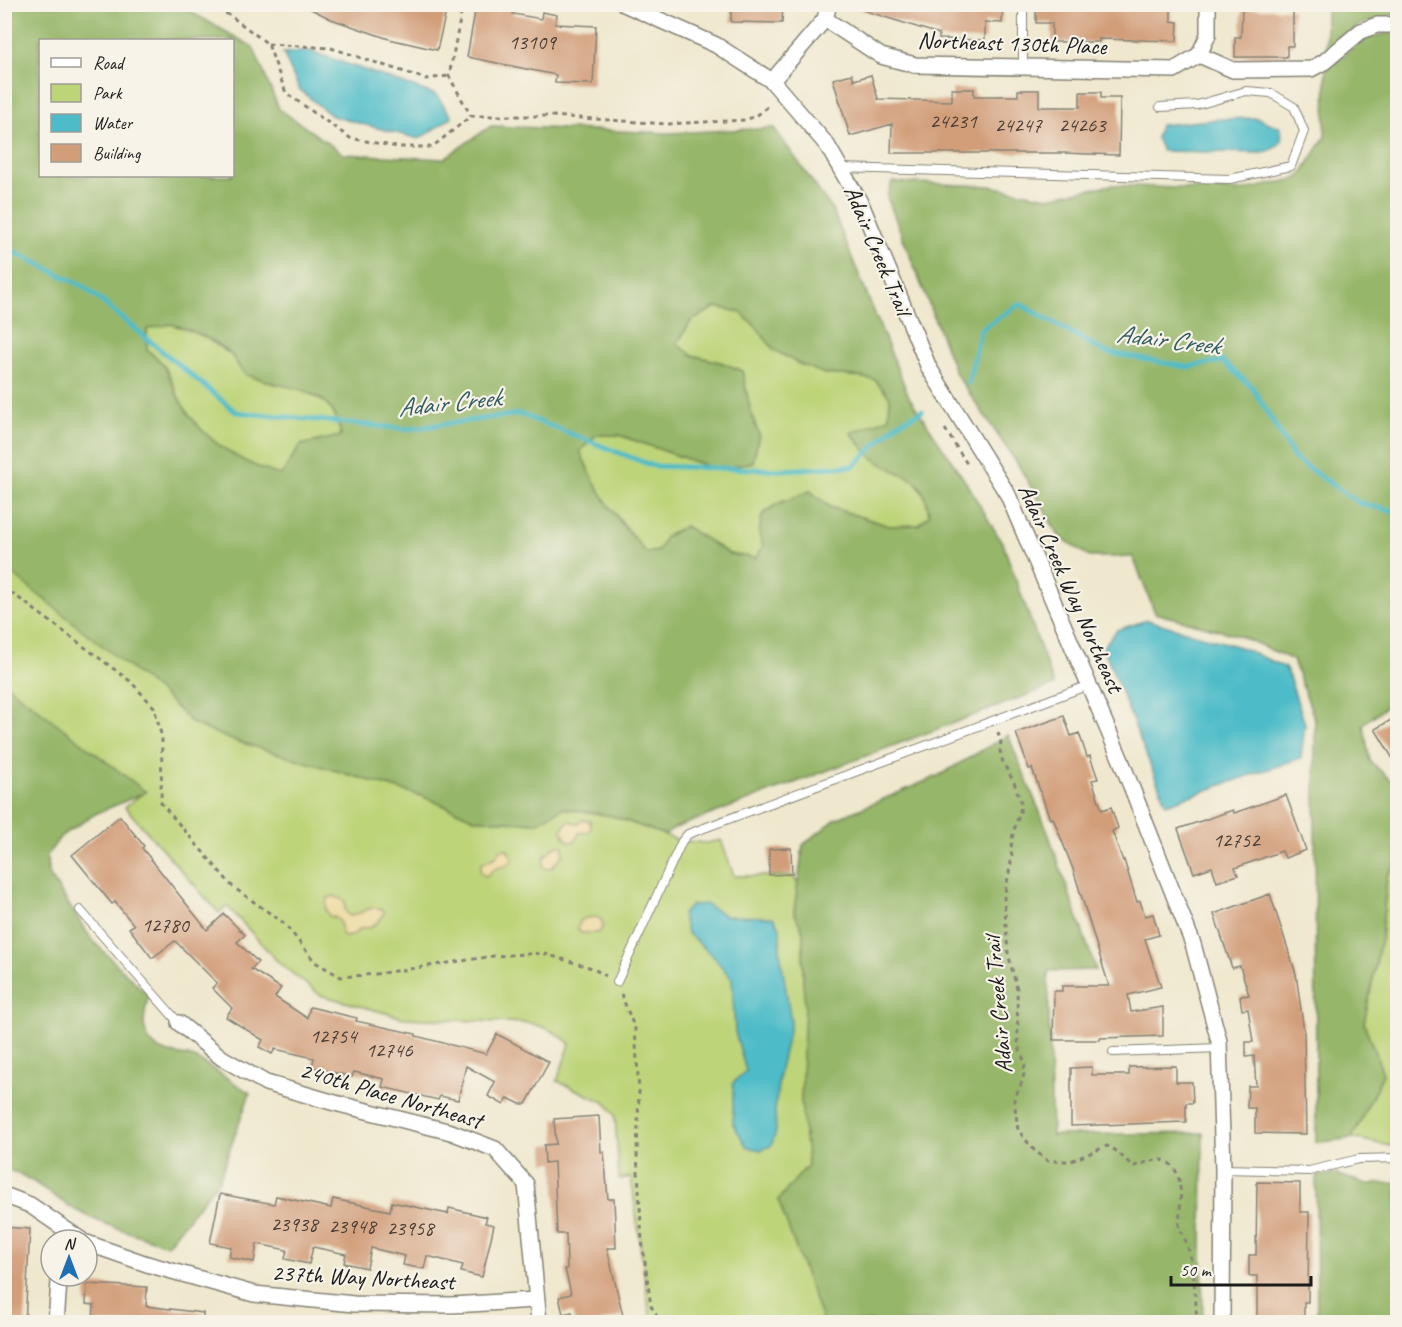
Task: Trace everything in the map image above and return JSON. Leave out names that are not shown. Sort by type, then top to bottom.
[{"type":"street","name":"Adair Creek Way Northeast","points":[[624,4],[716,45],[772,81],[827,146],[862,206],[929,368],[1008,495],[1089,685],[1193,944],[1219,1041],[1222,1323]]},
{"type":"street","points":[[1208,4],[1208,35],[1199,55],[1233,70],[1311,69],[1324,62],[1361,31],[1377,25],[1398,25]]},
{"type":"street","points":[[772,81],[827,12]]},
{"type":"street","name":"Northeast 130th Place","points":[[827,12],[881,56],[915,66],[1174,70],[1199,55]]},
{"type":"street","name":"240th Place Northeast","points":[[179,1023],[222,1058],[266,1083],[451,1132],[495,1149],[526,1184],[538,1323]]},
{"type":"street","points":[[4,1195],[30,1205],[64,1228]]},
{"type":"street","name":"237th Way Northeast","points":[[99,1247],[147,1264],[254,1294],[354,1304],[452,1305],[536,1300]]},
{"type":"street","points":[[56,1323],[59,1288]]},
{"type":"lane","points":[[1023,4],[1023,67]]},
{"type":"lane","points":[[840,168],[1230,179],[1291,166],[1304,131],[1294,107],[1271,93],[1246,91],[1197,105],[1160,107]]},
{"type":"lane","points":[[617,982],[682,841],[688,834],[1089,685]]},
{"type":"lane","points":[[80,910],[179,1023]]},
{"type":"lane","points":[[1113,1052],[1219,1048]]},
{"type":"lane","points":[[1222,1169],[1309,1170],[1359,1159],[1398,1158]]},
{"type":"path","points":[[210,4],[268,44],[286,93],[350,138],[397,147],[432,147],[471,116],[552,116],[667,124],[745,120],[756,116],[770,104]]},
{"type":"path","points":[[463,4],[449,76],[471,116]]},
{"type":"path","points":[[268,44],[332,48],[426,80],[449,76]]},
{"type":"path","points":[[942,423],[971,470]]},
{"type":"path","points":[[4,587],[130,681],[154,707],[162,738],[160,803],[233,887],[285,924],[315,962],[341,977],[494,956],[542,953],[592,968],[617,982],[635,1029],[639,1091],[637,1154],[642,1241],[651,1306],[660,1323]]},
{"type":"path","name":"Adair Creek Trail","points":[[995,721],[1003,763],[1014,782],[1021,803],[1013,833],[1012,857],[1004,898],[1008,953],[1017,989],[1018,1044],[1025,1064],[1023,1080],[1014,1099],[1018,1130],[1032,1149],[1048,1161],[1071,1161],[1107,1146],[1117,1150],[1126,1161],[1134,1166],[1161,1160],[1172,1166],[1181,1184],[1179,1229],[1185,1237],[1191,1260],[1197,1323]]},
{"type":"green space","points":[[4,5],[179,5],[253,47],[279,109],[344,154],[443,159],[491,126],[668,133],[774,128],[832,209],[909,397],[967,484],[1003,544],[1054,685],[675,828],[665,835],[612,816],[563,808],[536,823],[475,819],[422,796],[232,740],[192,723],[161,693],[5,568]],"holes":[[[716,307],[740,312],[756,327],[774,350],[799,364],[825,374],[875,380],[890,397],[889,418],[851,433],[873,458],[916,482],[926,500],[929,515],[918,525],[889,526],[830,507],[810,491],[777,504],[762,515],[759,533],[763,546],[756,558],[729,554],[685,526],[666,536],[658,551],[646,553],[610,507],[593,480],[580,451],[596,435],[619,435],[707,466],[725,468],[753,462],[759,435],[751,413],[742,371],[723,363],[692,355],[677,344],[691,321]],[[171,324],[211,340],[226,350],[247,375],[302,390],[323,400],[337,420],[341,436],[301,445],[281,475],[250,464],[223,448],[210,438],[189,414],[164,366],[147,350],[147,329]]]},
{"type":"green space","points":[[1326,5],[1397,5],[1397,17],[1361,24],[1326,51]]},
{"type":"green space","points":[[1387,33],[1398,34],[1398,705],[1390,704],[1363,724],[1370,761],[1397,786],[1397,862],[1387,876],[1381,938],[1364,1023],[1383,1074],[1352,1138],[1316,1143],[1315,720],[1293,660],[1240,636],[1155,613],[1133,557],[1090,557],[1059,536],[1017,463],[956,374],[887,197],[892,182],[989,186],[1048,197],[1112,185],[1241,191],[1299,178],[1325,137],[1326,70],[1362,40]]},
{"type":"green space","points":[[716,307],[740,312],[756,327],[774,350],[825,374],[875,380],[890,397],[889,418],[851,433],[892,469],[913,478],[926,497],[929,515],[918,525],[889,526],[830,507],[810,491],[759,533],[763,546],[756,558],[729,554],[685,526],[666,536],[658,551],[646,554],[604,498],[580,451],[596,435],[619,435],[707,466],[759,435],[751,413],[742,371],[723,363],[692,355],[677,344],[691,321]]},
{"type":"green space","points":[[171,324],[200,334],[231,355],[245,374],[275,384],[299,388],[326,403],[337,417],[341,436],[301,445],[281,476],[236,457],[199,427],[180,400],[164,366],[147,350],[147,329]]},
{"type":"green space","points":[[5,533],[192,723],[232,740],[422,796],[475,819],[536,823],[563,808],[612,816],[678,840],[706,843],[721,840],[734,876],[793,876],[799,886],[794,912],[803,931],[803,982],[859,1322],[652,1322],[631,1177],[619,1179],[615,1115],[606,1103],[557,1081],[570,1044],[551,1030],[528,1023],[404,1018],[320,995],[279,963],[227,906],[219,913],[125,807],[145,791],[5,712]]},
{"type":"green space","points":[[5,684],[146,792],[95,814],[61,836],[47,855],[48,873],[92,940],[149,996],[144,1021],[151,1043],[166,1052],[194,1058],[250,1093],[219,1180],[167,1245],[83,1214],[32,1181],[5,1169]]},
{"type":"green space","points":[[1008,735],[1046,827],[1096,970],[1048,971],[1052,1135],[1203,1133],[1203,1322],[823,1322],[778,1200],[808,1165],[801,1101],[805,1005],[803,931],[794,912],[803,845],[836,819],[938,776]]},
{"type":"green space","points":[[1397,862],[1397,1147],[1352,1138],[1383,1074],[1364,1023],[1381,938],[1387,876]]},
{"type":"green space","points":[[1335,1174],[1367,1184],[1397,1183],[1397,1322],[1317,1322],[1316,1176]]},
{"type":"sand","points":[[582,820],[590,821],[591,829],[588,832],[579,833],[575,841],[570,842],[565,838],[562,830],[566,823],[571,821],[578,824]]},
{"type":"sand","points":[[556,845],[563,846],[563,855],[551,868],[546,869],[543,867],[544,857]]},
{"type":"sand","points":[[507,849],[512,861],[486,876],[481,873],[482,863],[496,857],[500,850]]},
{"type":"sand","points":[[334,896],[345,901],[345,910],[349,916],[371,908],[384,911],[384,914],[370,928],[363,928],[354,935],[345,937],[342,934],[340,922],[329,916],[326,909],[328,898]]},
{"type":"sand","points":[[597,917],[603,924],[598,933],[581,933],[578,929],[582,920]]},
{"type":"water","points":[[310,51],[436,95],[452,117],[419,139],[332,116],[299,89],[283,53]]},
{"type":"water","points":[[1257,118],[1281,128],[1282,141],[1264,153],[1162,151],[1156,138],[1160,125]]},
{"type":"water","points":[[1147,620],[1243,648],[1286,668],[1305,724],[1301,758],[1166,804],[1103,647],[1117,630]]},
{"type":"water","points":[[705,904],[726,916],[773,917],[780,928],[780,951],[791,1022],[780,1068],[775,1110],[776,1132],[771,1146],[761,1150],[747,1147],[733,1124],[733,1083],[746,1071],[735,1032],[732,979],[713,956],[687,933],[682,914],[692,905]]},
{"type":"building","points":[[301,4],[448,4],[437,50],[389,39],[331,19]]},
{"type":"building","points":[[501,4],[515,6],[513,14],[541,19],[542,12],[557,15],[555,24],[596,26],[593,84],[555,83],[556,75],[467,57],[476,6],[499,11]]},
{"type":"building","points":[[731,4],[783,4],[782,23],[731,22]]},
{"type":"building","points":[[856,4],[1003,4],[1002,23],[985,22],[985,40],[939,39],[939,34],[856,8]]},
{"type":"building","points":[[1036,4],[1171,4],[1171,21],[1178,22],[1177,41],[1099,39],[1099,42],[1052,42],[1052,23],[1036,23]]},
{"type":"building","points":[[1242,9],[1293,9],[1293,46],[1287,46],[1287,57],[1235,57],[1235,37],[1241,37]]},
{"type":"building","points":[[852,74],[854,80],[871,75],[878,99],[952,101],[952,89],[974,89],[974,96],[1018,96],[1018,90],[1039,90],[1039,107],[1080,107],[1080,92],[1101,92],[1101,98],[1120,98],[1119,155],[891,153],[892,124],[850,136],[833,79]]},
{"type":"building","points":[[1064,716],[1071,736],[1079,733],[1087,757],[1090,756],[1098,779],[1092,780],[1102,810],[1111,807],[1118,828],[1112,831],[1137,902],[1140,901],[1145,916],[1153,914],[1159,935],[1145,939],[1161,987],[1128,995],[1131,1012],[1163,1007],[1163,1036],[1053,1040],[1054,991],[1062,991],[1062,986],[1109,986],[1073,869],[1053,818],[1050,819],[1032,768],[1029,769],[1016,733]]},
{"type":"building","points":[[1398,716],[1398,767],[1375,729]]},
{"type":"building","points":[[1286,795],[1306,850],[1285,858],[1282,851],[1235,868],[1238,875],[1217,882],[1212,867],[1194,873],[1178,829]]},
{"type":"building","points":[[120,816],[144,846],[142,848],[207,930],[224,914],[245,935],[237,942],[258,962],[251,969],[281,988],[275,997],[307,1018],[310,1007],[486,1054],[497,1034],[549,1062],[526,1104],[520,1104],[508,1098],[504,1105],[488,1096],[495,1082],[466,1066],[458,1100],[440,1096],[438,1100],[382,1087],[384,1079],[354,1072],[352,1077],[312,1067],[314,1058],[275,1049],[272,1054],[259,1047],[263,1040],[226,1017],[232,1008],[212,988],[217,983],[175,941],[152,958],[129,928],[134,925],[115,902],[112,904],[72,855]]},
{"type":"building","points":[[791,848],[792,874],[769,875],[769,849]]},
{"type":"building","points":[[1270,894],[1296,974],[1304,1031],[1306,1134],[1255,1133],[1255,1108],[1247,1108],[1248,1086],[1256,1086],[1254,1056],[1246,1057],[1246,1042],[1253,1042],[1248,1009],[1242,1010],[1240,996],[1249,995],[1240,966],[1232,968],[1214,914]]},
{"type":"building","points":[[1176,1066],[1176,1082],[1192,1082],[1193,1103],[1186,1103],[1186,1122],[1071,1126],[1071,1068],[1092,1067],[1092,1075],[1129,1075],[1129,1067]]},
{"type":"building","points":[[599,1116],[601,1152],[604,1152],[608,1199],[614,1199],[616,1248],[607,1248],[623,1316],[597,1323],[575,1323],[572,1312],[563,1314],[559,1297],[571,1294],[565,1269],[567,1269],[566,1234],[557,1234],[554,1162],[545,1163],[544,1145],[556,1144],[554,1119]]},
{"type":"building","points":[[1257,1182],[1300,1183],[1300,1212],[1309,1212],[1308,1302],[1304,1302],[1304,1323],[1257,1323],[1257,1276],[1249,1276],[1249,1255],[1256,1255]]},
{"type":"building","points":[[220,1194],[274,1204],[276,1196],[331,1208],[333,1199],[390,1211],[392,1202],[448,1214],[449,1208],[487,1217],[485,1223],[494,1225],[482,1277],[461,1272],[463,1265],[427,1256],[424,1269],[403,1265],[405,1256],[371,1248],[367,1268],[344,1263],[346,1254],[313,1247],[309,1264],[285,1259],[287,1250],[257,1244],[254,1262],[229,1257],[231,1247],[210,1243]]},
{"type":"building","points":[[4,1227],[30,1229],[25,1323],[4,1323]]},
{"type":"building","points":[[99,1285],[147,1287],[146,1306],[203,1313],[203,1323],[93,1323],[94,1305],[86,1304],[87,1288],[99,1288]]},
{"type":"waterway","name":"Adair Creek","points":[[4,247],[83,286],[236,412],[407,429],[520,414],[653,466],[781,470],[854,466],[898,423],[922,411]]},
{"type":"waterway","name":"Adair Creek","points":[[968,383],[981,329],[1020,304],[1105,352],[1187,367],[1222,361],[1252,387],[1295,459],[1359,503],[1398,512]]}]
